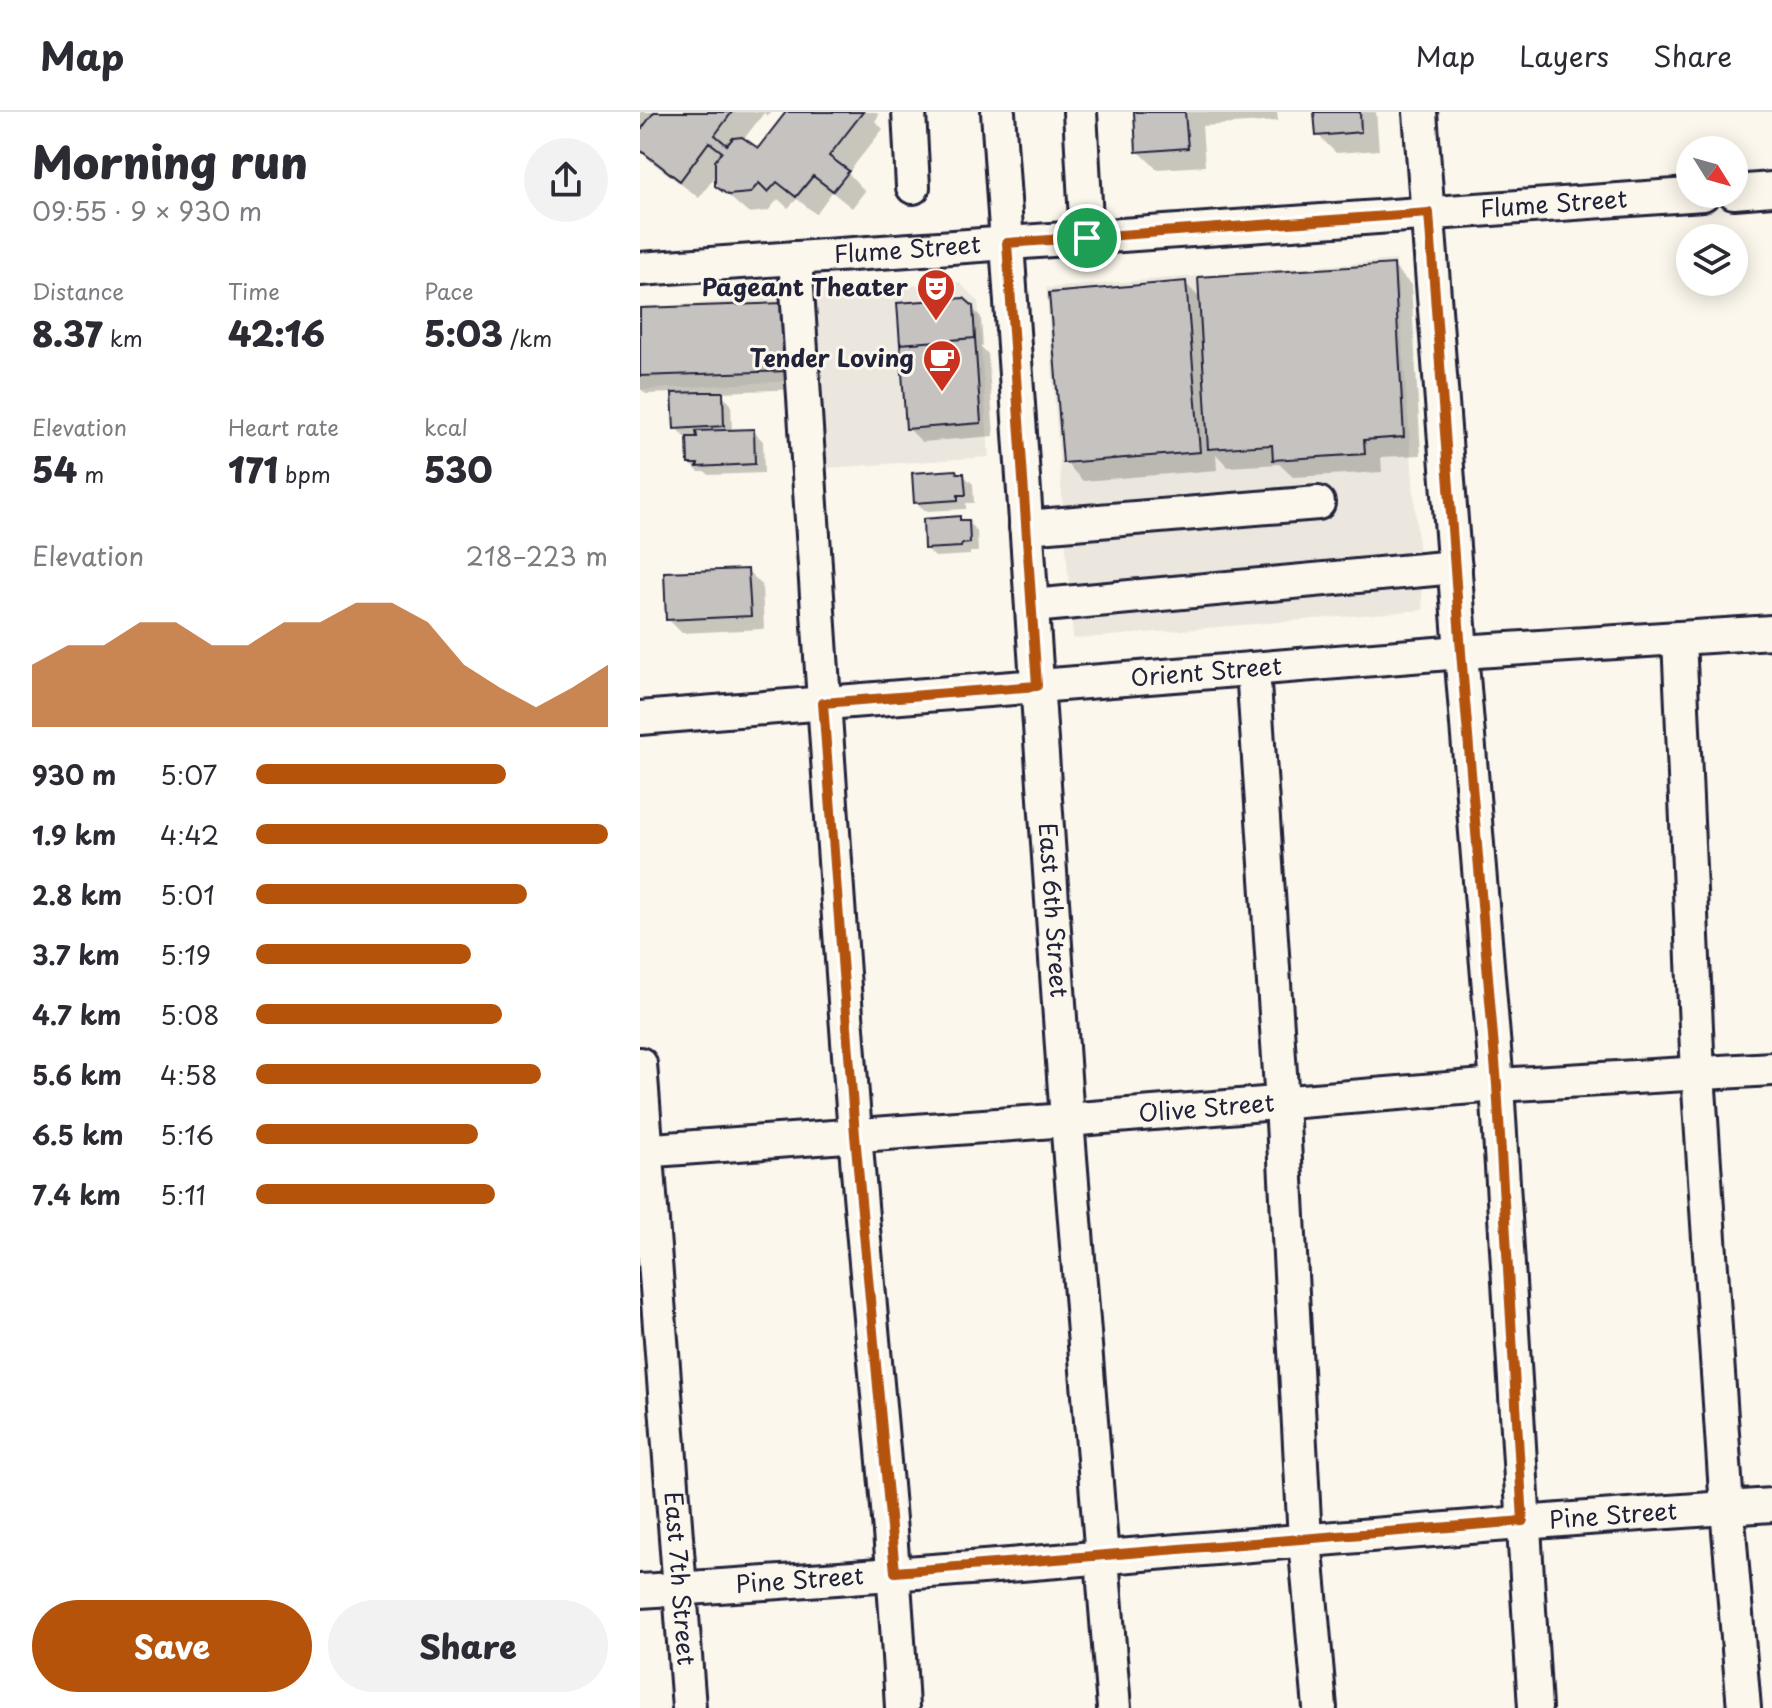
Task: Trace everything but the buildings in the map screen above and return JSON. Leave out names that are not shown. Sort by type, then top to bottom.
[{"type":"street","points":[[909,112],[913,187]]},
{"type":"street","name":"East 6th Street","points":[[998,112],[1067,1120],[1114,1708]]},
{"type":"street","points":[[1080,112],[1087,238]]},
{"type":"street","points":[[1420,112],[1497,1085],[1535,1708]]},
{"type":"street","points":[[1748,191],[1772,189]]},
{"type":"street","name":"Flume Street","points":[[640,269],[1676,196]]},
{"type":"street","points":[[795,258],[823,703],[855,1135],[895,1572],[902,1708]]},
{"type":"street","points":[[1026,527],[1318,503]]},
{"type":"street","points":[[1032,606],[1455,567]]},
{"type":"street","name":"Orient Street","points":[[640,718],[1461,652],[1772,632]]},
{"type":"street","points":[[1679,638],[1698,1074],[1727,1508],[1744,1708]]},
{"type":"street","points":[[1253,669],[1282,1103],[1305,1540],[1320,1708]]},
{"type":"street","name":"East 7th Street","points":[[640,1064],[643,1150],[689,1708]]},
{"type":"street","name":"Olive Street","points":[[643,1150],[1497,1085],[1772,1069]]},
{"type":"street","name":"Pine Street","points":[[640,1591],[1100,1557],[1523,1521],[1772,1505]]},
{"type":"shaded area","points":[[1396,260],[1423,610],[1073,639],[1046,288]]},
{"type":"shaded area","points":[[959,282],[978,301],[989,457],[827,468],[815,292]]},
{"type":"shaded area","points":[[788,297],[790,381],[640,390],[640,308]]},
{"type":"place","name":"Pageant Theater","points":[[936,322]]},
{"type":"place","name":"Tender Loving","points":[[942,393]]},
{"type":"route","points":[[1429,213],[1497,1085],[1523,1521],[895,1572],[855,1135],[823,703],[1037,686],[1007,243],[1087,238],[1429,213]]}]
